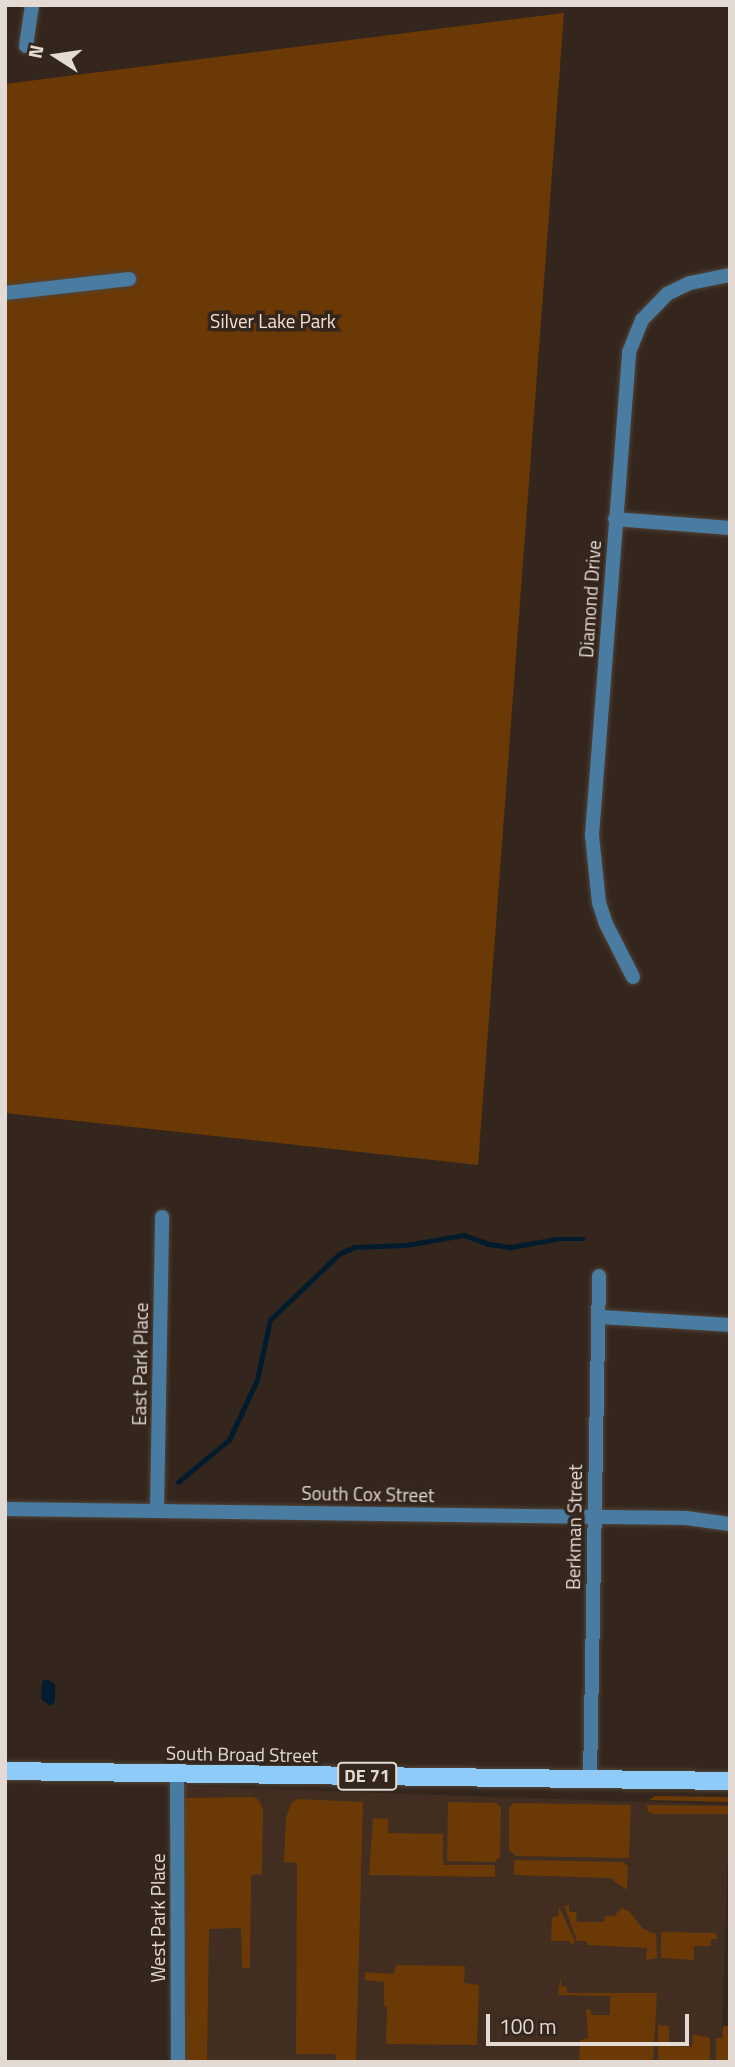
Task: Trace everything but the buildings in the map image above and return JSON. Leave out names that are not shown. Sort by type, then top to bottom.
[{"type":"main road","name":"South Broad Street","points":[[5,1772],[730,1781]]},
{"type":"street","points":[[26,46],[32,5]]},
{"type":"street","name":"Diamond Drive","points":[[633,977],[606,924],[592,859],[627,370],[634,335],[653,306],[667,294],[690,284],[730,275]]},
{"type":"street","points":[[5,293],[129,279]]},
{"type":"street","points":[[615,519],[730,528]]},
{"type":"street","name":"East Park Place","points":[[157,1511],[162,1217]]},
{"type":"street","name":"Berkman Street","points":[[590,1779],[599,1276]]},
{"type":"street","points":[[600,1317],[730,1325]]},
{"type":"street","name":"South Cox Street","points":[[5,1509],[593,1516],[686,1518],[730,1524]]},
{"type":"street","name":"West Park Place","points":[[177,1775],[178,2062]]},
{"type":"shaded area","points":[[183,1786],[730,1805],[721,2062],[173,2062]]},
{"type":"green space","name":"Silver Lake Park","points":[[564,13],[478,1165],[5,1113],[5,84]]},
{"type":"green space","points":[[655,1796],[730,1797],[730,1802],[649,1800]]},
{"type":"green space","points":[[183,1798],[258,1799],[263,1809],[262,1874],[251,1875],[250,1968],[242,1968],[241,1928],[209,1929],[207,2062],[182,2062]]},
{"type":"green space","points":[[298,1799],[363,1802],[356,2062],[336,2062],[335,2054],[296,2054],[297,1863],[284,1862],[286,1818],[291,1803]]},
{"type":"green space","points":[[448,1802],[496,1803],[501,1808],[500,1857],[494,1862],[447,1861]]},
{"type":"green space","points":[[514,1803],[631,1805],[629,1858],[516,1856],[509,1850],[509,1808]]},
{"type":"green space","points":[[647,1805],[730,1806],[730,1814],[654,1814],[648,1812]]},
{"type":"green space","points":[[373,1818],[388,1819],[388,1833],[443,1834],[443,1865],[495,1865],[495,1877],[369,1875]]},
{"type":"green space","points":[[514,1860],[622,1862],[628,1866],[627,1890],[610,1878],[514,1875]]},
{"type":"green space","points":[[564,1905],[569,1906],[569,1912],[576,1912],[577,1922],[604,1922],[605,1916],[614,1916],[622,1908],[630,1912],[643,1929],[656,1934],[657,1958],[646,1960],[647,1948],[587,1945],[587,1941],[577,1941]]},
{"type":"green space","points":[[559,1907],[574,1944],[570,1945],[570,1941],[551,1941],[552,1917],[558,1916]]},
{"type":"green space","points":[[661,1932],[716,1933],[717,1939],[711,1939],[711,1946],[694,1946],[694,1960],[661,1958]]},
{"type":"green space","points":[[396,1965],[465,1966],[464,1983],[479,1985],[477,2045],[386,2044],[387,2007],[384,2006],[384,1982],[365,1980],[365,1972],[394,1974]]},
{"type":"green space","points":[[561,1976],[561,1986],[567,1987],[567,1993],[657,1993],[653,2062],[579,2062],[580,2040],[588,2038],[586,2009],[591,2010],[591,2015],[610,2015],[610,1996],[558,1995]]},
{"type":"green space","points":[[658,2025],[669,2026],[669,2046],[692,2047],[693,2034],[710,2038],[710,2062],[658,2062]]},
{"type":"green space","points":[[723,2026],[730,2026],[730,2062],[716,2062],[716,2038],[722,2038]]},
{"type":"water","points":[[46,1679],[55,1684],[55,1702],[50,1706],[41,1699],[42,1682]]},
{"type":"waterway","points":[[178,1482],[229,1440],[257,1380],[270,1320],[339,1254],[355,1247],[406,1245],[464,1235],[489,1244],[511,1247],[556,1239],[583,1239]]}]
